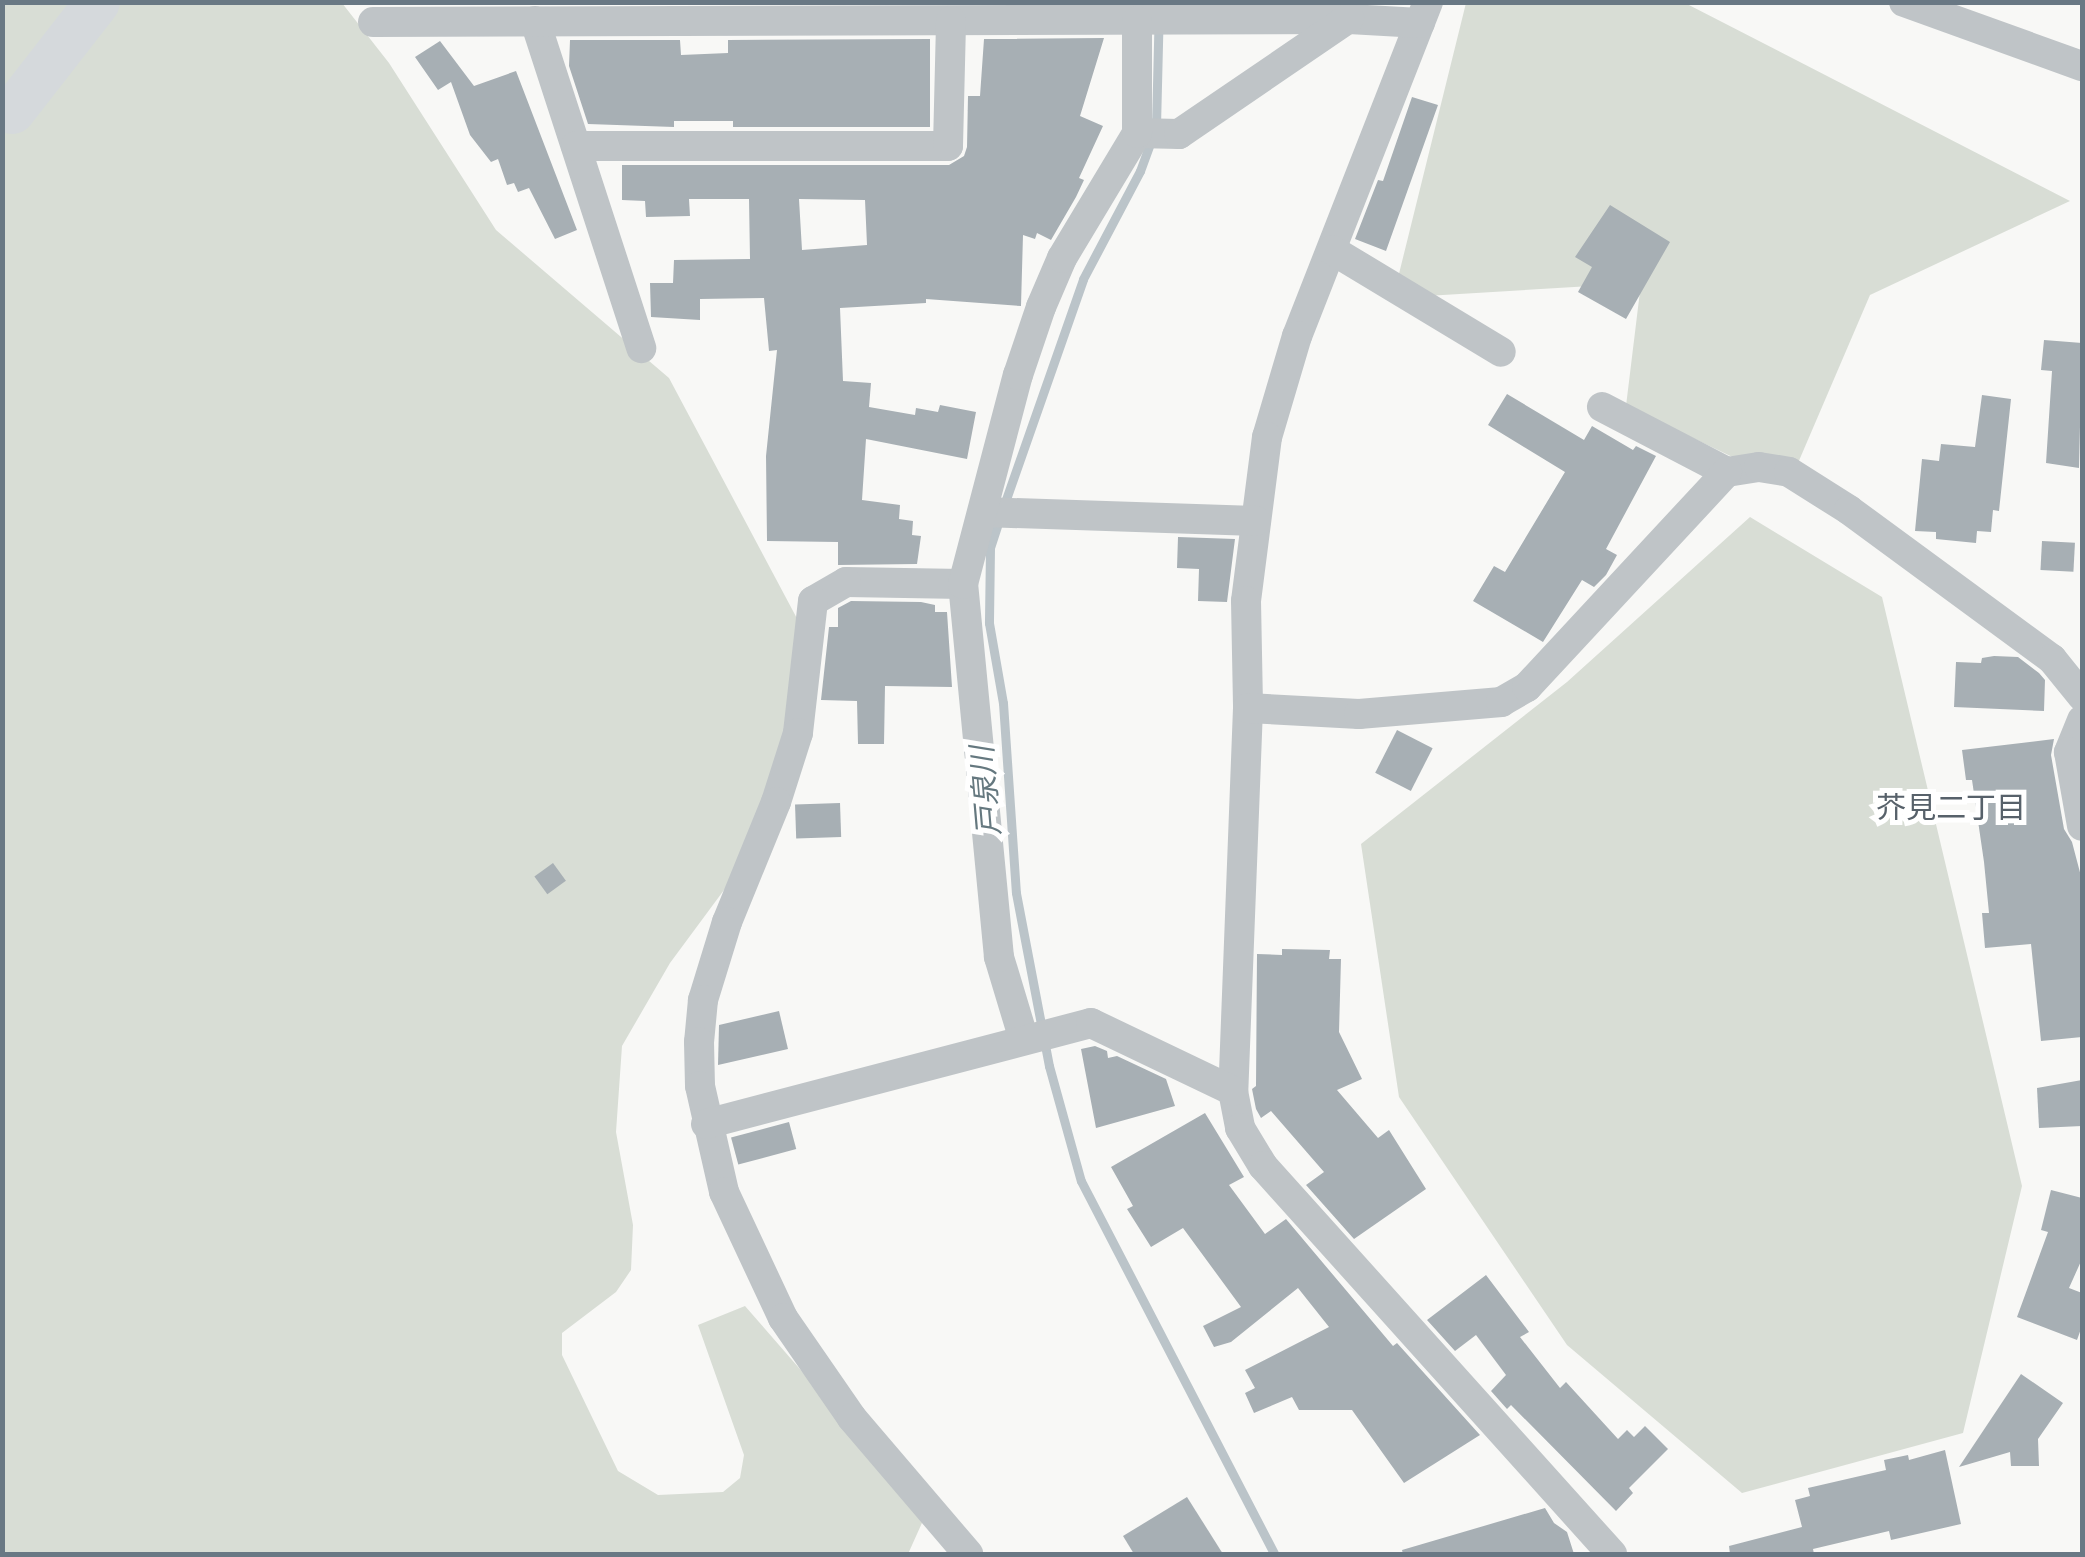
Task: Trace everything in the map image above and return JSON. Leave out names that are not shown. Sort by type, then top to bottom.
[{"type":"main road","points":[[12,111],[97,2]]},
{"type":"street","points":[[1904,2],[2082,66]]},
{"type":"street","points":[[373,22],[536,22],[727,12],[892,12],[951,21],[1066,11],[1156,20],[1259,11],[1424,13],[1298,336],[1267,437],[1246,601],[1248,708],[1233,1092],[1240,1128],[1263,1166],[1612,1554]]},
{"type":"street","points":[[1040,1035],[1000,957],[963,584],[1018,375],[1062,258],[1152,134],[1350,11]]},
{"type":"street","points":[[1152,134],[1156,20]]},
{"type":"street","points":[[576,146],[948,146],[951,21]]},
{"type":"street","points":[[536,22],[642,348]]},
{"type":"street","points":[[1332,250],[1501,352]]},
{"type":"street","points":[[1602,407],[1727,472],[1758,467],[1789,472],[1850,510],[2052,659],[2082,696]]},
{"type":"street","points":[[1248,708],[1360,714],[1501,702],[1527,688],[1727,472]]},
{"type":"street","points":[[984,512],[1256,522]]},
{"type":"street","points":[[963,584],[846,582],[813,602],[798,733],[776,802],[727,922],[704,1000],[700,1086],[724,1192],[783,1318],[852,1418],[968,1554]]},
{"type":"street","points":[[2082,720],[2069,752],[2082,826]]},
{"type":"street","points":[[706,1124],[1092,1024],[1233,1092]]},
{"type":"shaded area","points":[[3,3],[342,3],[389,63],[496,230],[669,378],[801,626],[800,736],[741,867],[670,963],[622,1046],[616,1132],[633,1225],[631,1270],[616,1292],[562,1333],[562,1355],[618,1471],[658,1495],[723,1492],[740,1478],[744,1455],[698,1325],[745,1306],[926,1514],[908,1554],[3,1554]]},
{"type":"shaded area","points":[[1466,3],[1685,3],[2070,201],[1870,295],[1789,484],[1626,406],[1641,283],[1393,298]]},
{"type":"shaded area","points":[[1750,517],[1882,597],[2022,1186],[1963,1433],[1742,1493],[1567,1345],[1399,1097],[1361,844],[1567,682]]},
{"type":"building","points":[[1104,38],[1080,116],[1103,126],[1079,178],[1084,180],[1051,240],[1037,233],[1035,239],[1023,235],[1021,306],[926,299],[926,303],[840,308],[843,381],[871,383],[869,407],[915,415],[916,408],[938,412],[940,405],[976,412],[967,459],[866,439],[862,500],[900,505],[899,519],[913,521],[912,535],[921,536],[917,564],[838,565],[838,542],[767,541],[766,456],[777,350],[769,351],[764,298],[700,299],[700,320],[651,317],[650,283],[673,283],[674,260],[750,259],[749,199],[689,199],[690,216],[646,217],[645,201],[622,200],[622,165],[949,165],[964,156],[967,147],[968,96],[980,96],[984,39]],"holes":[[[799,199],[865,200],[867,245],[802,250]]]},
{"type":"building","points":[[930,39],[930,127],[733,127],[733,121],[674,121],[674,127],[588,124],[569,66],[570,40],[680,40],[681,55],[728,53],[728,40]]},
{"type":"building","points":[[440,41],[474,86],[516,71],[577,230],[555,239],[529,188],[518,192],[514,183],[507,185],[498,159],[491,162],[470,135],[451,82],[438,90],[415,57]]},
{"type":"building","points":[[1412,97],[1438,105],[1386,251],[1355,239],[1378,180],[1383,181]]},
{"type":"building","points":[[1610,205],[1670,242],[1626,319],[1578,292],[1592,267],[1575,257]]},
{"type":"building","points":[[2044,340],[2082,343],[2079,468],[2046,463],[2052,371],[2041,370]]},
{"type":"building","points":[[1507,394],[1584,440],[1592,426],[1633,450],[1636,446],[1656,456],[1606,549],[1617,555],[1606,575],[1594,587],[1582,580],[1543,642],[1473,601],[1494,566],[1505,572],[1565,472],[1488,425]]},
{"type":"building","points":[[1982,395],[2011,399],[1999,511],[1993,510],[1991,532],[1977,531],[1976,543],[1936,539],[1936,532],[1915,531],[1922,459],[1939,461],[1941,444],[1975,447]]},
{"type":"building","points":[[1178,537],[1235,539],[1227,602],[1198,601],[1199,569],[1177,568]]},
{"type":"building","points":[[2042,541],[2075,543],[2073,572],[2040,570]]},
{"type":"building","points":[[851,601],[921,602],[935,605],[935,612],[947,612],[952,687],[885,686],[884,744],[858,744],[857,701],[821,700],[829,627],[838,627],[838,608]]},
{"type":"building","points":[[2018,657],[2039,673],[2045,680],[2044,711],[1954,707],[1956,662],[1981,663],[1982,658]]},
{"type":"building","points":[[1397,730],[1433,748],[1411,791],[1375,773]]},
{"type":"building","points":[[2054,739],[2051,755],[2064,829],[2072,842],[2082,880],[2082,1037],[2041,1041],[2031,944],[1985,948],[1982,913],[1989,913],[1984,862],[1972,780],[1966,780],[1962,750]]},
{"type":"building","points":[[840,803],[841,837],[796,839],[795,805]]},
{"type":"building","points":[[553,863],[566,881],[547,894],[534,877]]},
{"type":"building","points":[[1282,949],[1330,950],[1329,959],[1341,959],[1339,1032],[1362,1079],[1337,1090],[1378,1138],[1389,1130],[1426,1189],[1354,1239],[1306,1185],[1324,1172],[1271,1111],[1261,1118],[1256,1109],[1252,1089],[1256,1086],[1257,954],[1282,955]]},
{"type":"building","points":[[779,1011],[788,1049],[718,1065],[719,1025]]},
{"type":"building","points":[[1095,1046],[1107,1051],[1108,1058],[1117,1056],[1166,1079],[1175,1106],[1096,1128],[1081,1049]]},
{"type":"building","points":[[2082,1080],[2082,1126],[2039,1128],[2037,1088]]},
{"type":"building","points":[[1205,1113],[1244,1177],[1229,1185],[1265,1234],[1286,1219],[1393,1346],[1397,1343],[1480,1435],[1404,1483],[1352,1410],[1299,1410],[1292,1397],[1254,1413],[1245,1393],[1255,1388],[1245,1370],[1329,1327],[1298,1288],[1231,1342],[1214,1347],[1203,1326],[1241,1307],[1183,1228],[1151,1247],[1127,1209],[1133,1206],[1111,1167]]},
{"type":"building","points":[[789,1122],[796,1149],[738,1165],[731,1138]]},
{"type":"building","points":[[2051,1190],[2082,1198],[2082,1259],[2069,1288],[2082,1293],[2082,1326],[2077,1340],[2017,1317],[2048,1232],[2041,1230]]},
{"type":"building","points":[[1486,1275],[1529,1332],[1520,1337],[1560,1388],[1566,1382],[1618,1439],[1627,1430],[1634,1437],[1645,1426],[1668,1449],[1629,1488],[1633,1493],[1616,1511],[1511,1405],[1507,1409],[1491,1391],[1506,1375],[1476,1335],[1455,1351],[1427,1320]]},
{"type":"building","points":[[2021,1374],[2063,1403],[2038,1439],[2039,1466],[2011,1466],[2010,1452],[1959,1467]]},
{"type":"building","points":[[1945,1450],[1961,1524],[1891,1540],[1889,1531],[1813,1549],[1814,1554],[1730,1554],[1729,1546],[1802,1527],[1795,1500],[1810,1496],[1808,1488],[1886,1470],[1884,1460],[1908,1455],[1909,1460]]},
{"type":"building","points":[[1187,1497],[1223,1554],[1134,1554],[1123,1536]]},
{"type":"building","points":[[1545,1508],[1554,1523],[1567,1532],[1574,1554],[1403,1554],[1402,1550]]},
{"type":"waterway","name":"戸泉川","points":[[1156,126],[1159,2]]},
{"type":"waterway","name":"戸泉川","points":[[1004,505],[1083,279],[1140,171],[1151,140]]},
{"type":"waterway","name":"戸泉川","points":[[999,520],[990,548],[989,623],[1003,703],[1016,893],[1049,1066],[1081,1181],[1274,1554]]},
{"type":"district","name":"芥見二丁目","points":[[1951,808]]}]
